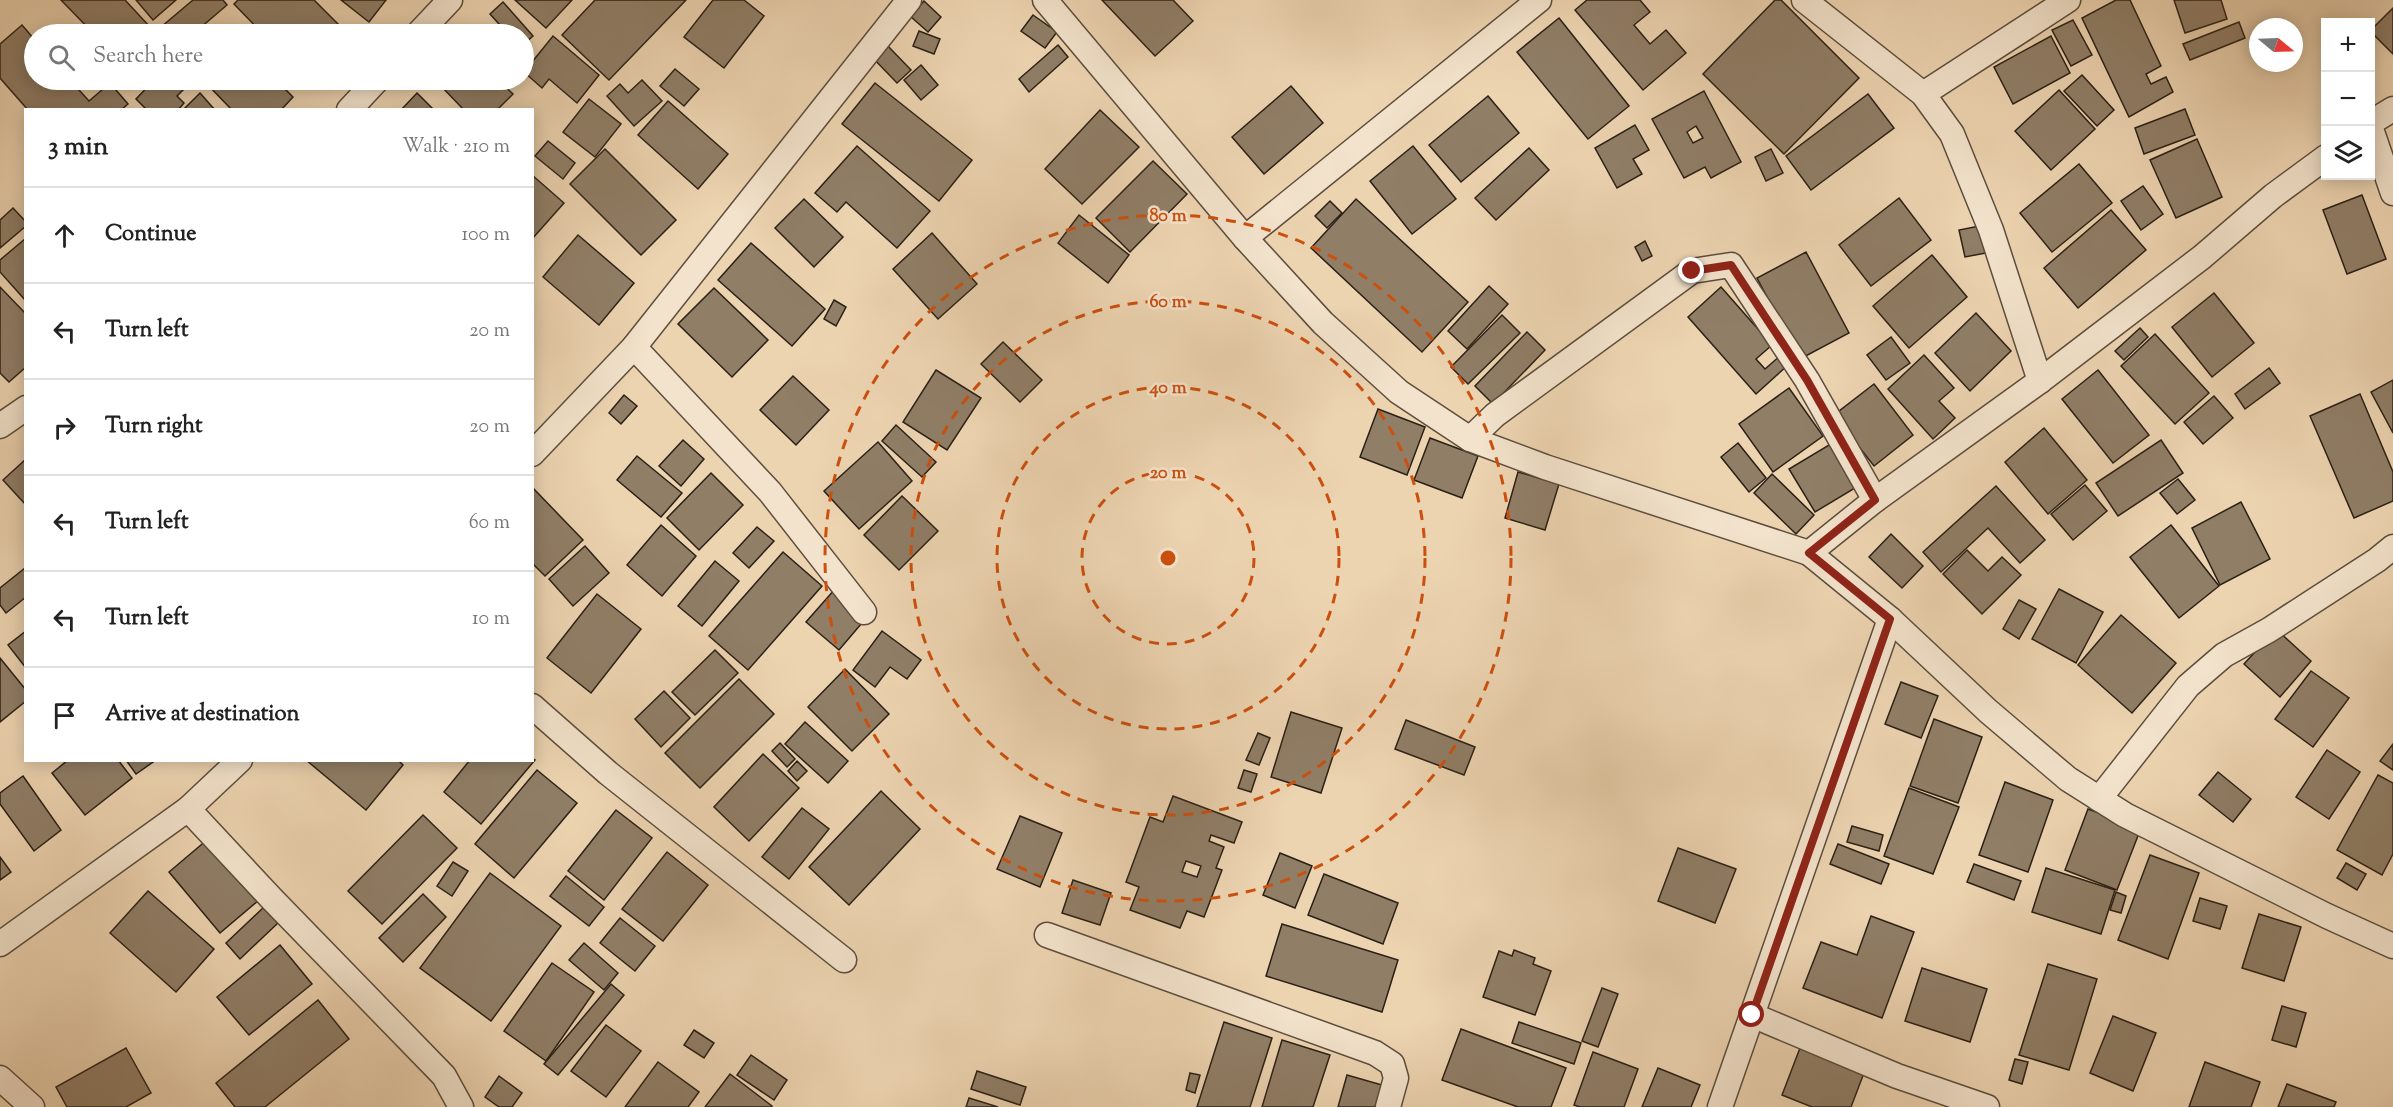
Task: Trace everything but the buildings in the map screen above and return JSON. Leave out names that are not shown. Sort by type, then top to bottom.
[{"type":"street","points":[[427,24],[450,0]]},
{"type":"street","points":[[534,452],[634,347],[909,0]]},
{"type":"street","points":[[1045,0],[1245,238],[1323,323],[1399,392],[1470,439],[1545,468],[1809,553],[1890,619],[1988,711],[2068,779],[2125,815],[2327,916],[2393,946]]},
{"type":"street","points":[[1245,238],[1539,0]]},
{"type":"street","points":[[1804,0],[1923,94],[1952,134],[1991,230],[2040,381]]},
{"type":"street","points":[[1923,94],[2068,0]]},
{"type":"street","points":[[351,108],[368,90]]},
{"type":"street","points":[[2375,121],[2393,109]]},
{"type":"street","points":[[2371,126],[2393,193]]},
{"type":"street","points":[[1809,553],[1875,500],[2040,381],[2202,257],[2273,196],[2321,160]]},
{"type":"street","points":[[1470,439],[1495,415],[1692,271],[1731,265],[1807,380],[1875,500]]},
{"type":"street","points":[[634,347],[770,492],[864,612]]},
{"type":"street","points":[[0,426],[24,409]]},
{"type":"street","points":[[2099,798],[2188,686],[2224,655],[2279,624],[2377,560],[2393,547]]},
{"type":"street","points":[[1720,1107],[1890,619]]},
{"type":"street","points":[[534,708],[608,773],[844,960]]},
{"type":"street","points":[[0,944],[188,809],[238,762]]},
{"type":"street","points":[[188,809],[444,1076],[461,1107]]},
{"type":"street","points":[[1047,934],[1375,1053],[1392,1064],[1396,1078],[1388,1107]]},
{"type":"street","points":[[1752,1015],[1897,1076],[1987,1107]]},
{"type":"street","points":[[0,1078],[32,1107]]},
{"type":"route","points":[[1692,271],[1731,265],[1807,380],[1875,500],[1809,553],[1890,619],[1752,1015]]}]
